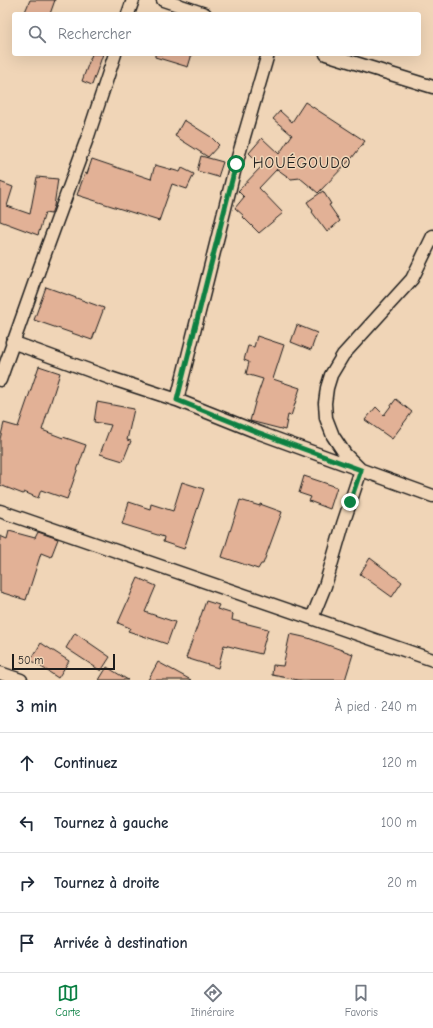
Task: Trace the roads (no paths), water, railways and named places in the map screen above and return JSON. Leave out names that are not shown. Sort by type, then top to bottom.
[{"type":"street","points":[[129,12],[132,0]]},
{"type":"street","points":[[163,0],[199,12]]},
{"type":"street","points":[[0,380],[12,342],[88,136],[114,56]]},
{"type":"street","points":[[177,400],[236,164],[267,56]]},
{"type":"street","points":[[332,56],[433,87]]},
{"type":"street","points":[[361,470],[345,454],[333,436],[326,418],[325,403],[327,388],[331,375],[344,355],[412,279],[433,236]]},
{"type":"street","points":[[12,342],[110,378],[177,400],[257,432],[433,496]]},
{"type":"street","points":[[312,618],[325,586],[361,470]]},
{"type":"street","points":[[0,511],[433,660]]},
{"type":"street","points":[[0,673],[21,680]]},
{"type":"district","name":"HOUÉGOUDO","points":[[302,163]]}]
